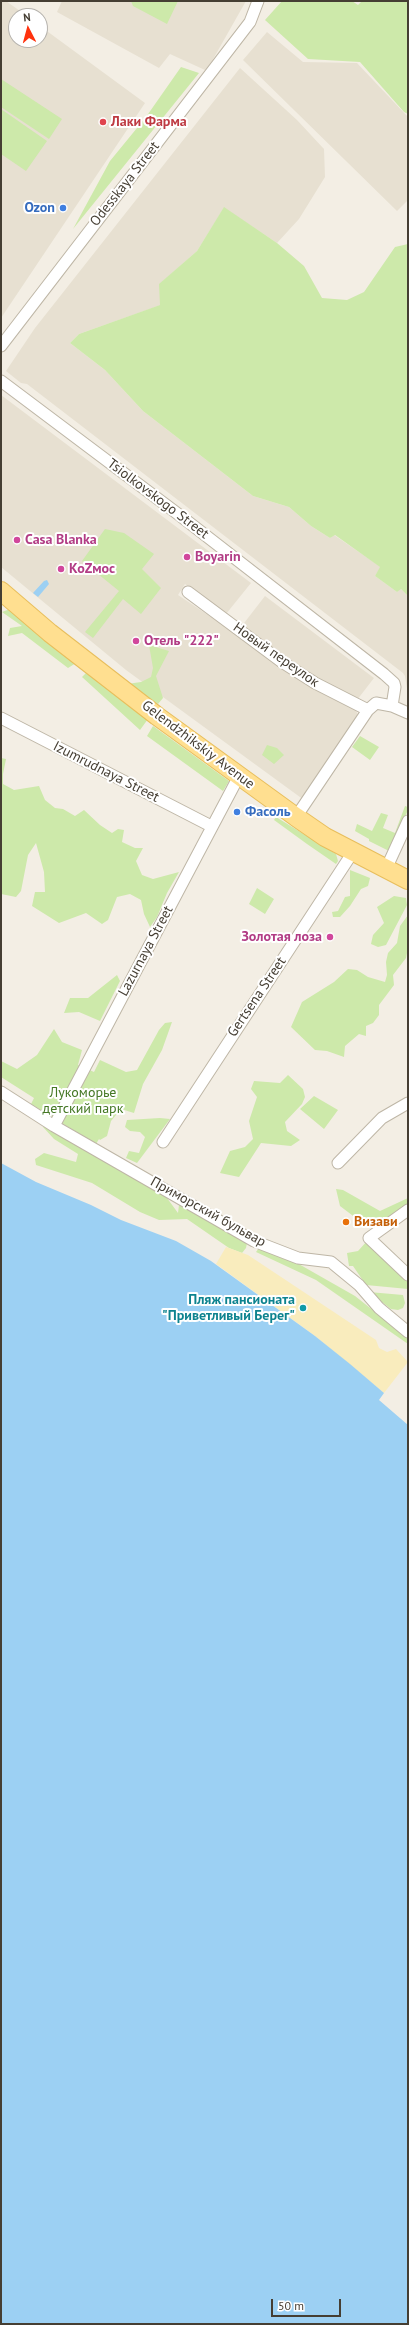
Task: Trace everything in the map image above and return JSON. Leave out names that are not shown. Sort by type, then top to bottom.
[{"type":"main road","name":"Gelendzhikskiy Avenue","points":[[1,591],[50,633],[239,776],[296,817],[353,852],[408,880]]},
{"type":"street","name":"Odesskaya Street","points":[[1,346],[250,22],[258,1]]},
{"type":"street","name":"Tsiolkovskogo Street","points":[[1,381],[178,514],[384,674],[394,683],[395,687],[392,706]]},
{"type":"street","name":"Новый переулок","points":[[188,592],[282,662],[321,687],[368,710]]},
{"type":"street","points":[[296,817],[368,710],[376,703],[392,706],[408,714]]},
{"type":"street","name":"Izumrudnaya Street","points":[[1,718],[211,826]]},
{"type":"street","name":"Lazurnaya Street","points":[[54,1126],[211,826],[239,776]]},
{"type":"street","points":[[386,869],[408,821]]},
{"type":"street","name":"Gertsena Street","points":[[163,1142],[353,852]]},
{"type":"street","name":"Приморский бульвар","points":[[1,1092],[54,1126],[257,1245],[298,1258],[331,1262],[359,1285],[379,1308],[408,1332]]},
{"type":"street","points":[[338,1163],[382,1118],[408,1103]]},
{"type":"street","points":[[408,1210],[369,1238],[408,1274]]},
{"type":"shaded area","points":[[1,1],[6,1],[16,8],[8,8],[8,48],[48,48],[48,32],[145,103],[1,318]]},
{"type":"shaded area","points":[[62,1],[246,1],[212,61],[205,70],[170,54],[159,68],[57,12]]},
{"type":"shaded area","points":[[267,32],[303,62],[357,63],[408,117],[408,200],[397,211],[243,60]]},
{"type":"shaded area","points":[[240,68],[297,120],[324,149],[325,177],[299,219],[277,243],[224,208],[197,251],[160,284],[161,305],[79,334],[70,343],[105,370],[143,411],[253,496],[289,507],[311,526],[330,538],[334,535],[381,567],[375,576],[397,592],[400,588],[408,596],[408,695],[405,676],[403,673],[27,384],[21,383],[6,371],[35,328]]},
{"type":"shaded area","points":[[1,395],[251,583],[226,614],[185,584],[178,595],[256,647],[356,709],[358,717],[304,800],[126,670],[1,567]]},
{"type":"shaded area","points":[[265,596],[374,678],[357,700],[315,679],[241,627]]},
{"type":"green space","points":[[131,1],[178,1],[167,24],[133,6]]},
{"type":"green space","points":[[282,1],[352,1],[358,5],[362,1],[408,1],[408,114],[404,112],[360,62],[308,59],[265,20]]},
{"type":"green space","points":[[181,67],[199,73],[73,229],[110,161],[146,117]]},
{"type":"green space","points":[[1,79],[62,119],[49,139],[1,107]]},
{"type":"green space","points":[[1,109],[47,141],[26,171],[1,154]]},
{"type":"green space","points":[[224,207],[277,243],[304,266],[322,298],[347,300],[364,292],[395,247],[408,244],[408,596],[401,589],[397,592],[375,576],[380,567],[335,535],[330,538],[311,526],[289,507],[253,496],[143,411],[105,370],[70,343],[79,334],[160,305],[159,284],[197,251]]},
{"type":"green space","points":[[105,529],[124,533],[154,554],[142,569],[161,588],[141,614],[123,599],[93,638],[85,632],[119,591],[82,561]]},
{"type":"green space","points":[[10,609],[76,663],[68,668],[22,633],[8,636],[10,628],[22,626],[2,612]]},
{"type":"green space","points":[[149,645],[169,651],[156,676],[163,698],[158,704],[127,684],[141,682],[151,677],[153,668]]},
{"type":"green space","points":[[86,673],[148,719],[140,730],[82,677]]},
{"type":"green space","points":[[153,726],[229,781],[223,791],[147,736]]},
{"type":"green space","points":[[360,736],[379,747],[370,760],[352,747]]},
{"type":"green space","points":[[267,745],[277,748],[284,755],[274,764],[262,755]]},
{"type":"green space","points":[[1,758],[6,759],[3,784],[14,790],[39,786],[45,800],[55,808],[63,809],[75,816],[84,810],[100,825],[112,833],[118,829],[124,830],[122,842],[135,848],[143,848],[136,861],[142,875],[153,879],[179,872],[167,893],[157,917],[150,927],[144,914],[141,900],[130,894],[117,897],[108,920],[102,924],[86,913],[59,923],[32,906],[35,892],[45,892],[44,872],[36,843],[28,855],[21,891],[16,897],[1,894]]},
{"type":"green space","points":[[405,806],[408,807],[408,810],[389,851],[369,841],[369,839],[355,831],[357,824],[372,831],[381,813],[388,815],[383,828],[395,833]]},
{"type":"green space","points":[[276,817],[336,854],[338,861],[336,864],[274,820]]},
{"type":"green space","points":[[350,870],[370,878],[368,886],[361,889],[350,906],[340,917],[333,917],[332,912],[338,911],[345,897],[350,896]]},
{"type":"green space","points":[[257,888],[274,899],[265,914],[249,904]]},
{"type":"green space","points":[[394,896],[406,898],[407,905],[386,945],[378,947],[371,944],[373,935],[384,923],[377,907]]},
{"type":"green space","points":[[408,915],[408,948],[406,958],[393,975],[394,985],[379,1005],[379,1015],[373,1023],[366,1026],[366,1036],[359,1034],[345,1046],[344,1057],[327,1051],[315,1050],[291,1027],[302,1002],[334,982],[348,969],[357,970],[368,977],[385,982],[387,975],[386,962],[388,953],[397,943],[400,926]]},
{"type":"green space","points":[[117,975],[120,981],[100,1021],[79,1012],[64,1013],[70,998],[88,998]]},
{"type":"green space","name":"Лукоморье детский парк","points":[[172,1022],[162,1050],[143,1084],[134,1113],[121,1109],[111,1121],[107,1136],[100,1140],[99,1139],[96,1144],[31,1104],[34,1098],[1,1077],[1,1061],[17,1069],[37,1055],[54,1029],[62,1042],[82,1050],[78,1065],[94,1072],[100,1060],[126,1072],[137,1070],[159,1030],[165,1023]]},
{"type":"green space","points":[[288,1075],[303,1089],[305,1097],[302,1104],[285,1122],[287,1131],[300,1140],[291,1146],[261,1143],[239,1177],[220,1173],[230,1151],[245,1147],[253,1139],[249,1121],[257,1097],[251,1089],[254,1081],[280,1083]]},
{"type":"green space","points":[[314,1096],[338,1110],[324,1129],[300,1109]]},
{"type":"green space","points":[[160,1118],[170,1119],[137,1163],[126,1158],[129,1151],[139,1153],[145,1137],[140,1132],[130,1131],[125,1127],[127,1120]]},
{"type":"green space","points":[[48,1122],[167,1198],[178,1213],[179,1205],[247,1243],[246,1248],[242,1253],[229,1248],[187,1219],[159,1220],[140,1212],[92,1183],[36,1165],[35,1159],[44,1153],[76,1162],[78,1154],[54,1139],[43,1127]]},
{"type":"green space","points":[[336,1189],[343,1190],[380,1211],[408,1198],[408,1206],[390,1217],[384,1217],[385,1221],[369,1228],[340,1206]]},
{"type":"green space","points":[[368,1240],[408,1279],[408,1289],[366,1285],[353,1266],[349,1266],[347,1253],[358,1251]]},
{"type":"green space","points":[[259,1248],[297,1263],[355,1296],[408,1338],[408,1344],[316,1280],[256,1252]]},
{"type":"green space","points":[[369,1292],[403,1295],[405,1303],[403,1308],[398,1310],[391,1309]]},
{"type":"sand","name":"Пляж пансионата \"Приветливый Берег\"","points":[[226,1247],[248,1255],[376,1340],[379,1348],[387,1352],[396,1349],[408,1362],[384,1393],[315,1336],[216,1264]]},
{"type":"water","points":[[47,580],[49,584],[38,597],[33,593],[44,581]]},
{"type":"water","points":[[1,1163],[36,1182],[91,1205],[121,1220],[176,1241],[211,1261],[315,1336],[350,1364],[384,1393],[379,1400],[408,1425],[408,2324],[1,2324]]},
{"type":"place","name":"Лаки Фарма","points":[[103,122]]},
{"type":"place","name":"Ozon","points":[[63,208]]},
{"type":"place","name":"Casa Blanka","points":[[17,540]]},
{"type":"place","name":"Boyarin","points":[[187,557]]},
{"type":"place","name":"КоZмос","points":[[61,569]]},
{"type":"place","name":"Отель \"222\"","points":[[136,641]]},
{"type":"place","name":"Фасоль","points":[[237,812]]},
{"type":"place","name":"Золотая лоза","points":[[330,937]]},
{"type":"place","name":"Визави","points":[[346,1222]]},
{"type":"place","name":"Пляж пансионата \"Приветливый Берег\"","points":[[303,1308]]}]
